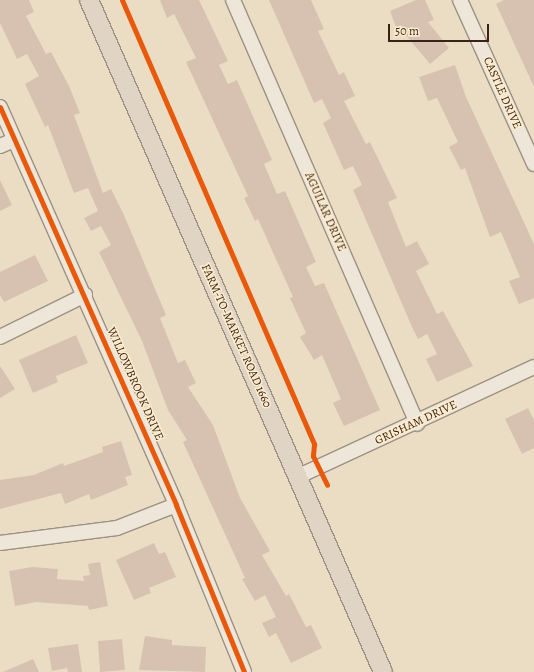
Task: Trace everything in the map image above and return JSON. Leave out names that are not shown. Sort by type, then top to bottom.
[{"type":"main road","name":"FARM-TO-MARKET ROAD 1660","points":[[89,0],[383,672]]},
{"type":"street","name":"AGUILAR DRIVE","points":[[233,0],[417,424]]},
{"type":"street","name":"CASTLE DRIVE","points":[[460,0],[534,164]]},
{"type":"street","name":"WILLOWBROOK DRIVE","points":[[0,107],[85,295],[176,505],[244,672]]},
{"type":"street","points":[[0,146],[14,140]]},
{"type":"street","points":[[0,337],[85,295]]},
{"type":"street","name":"GRISHAM DRIVE","points":[[297,476],[417,424],[534,367]]},
{"type":"street","points":[[0,543],[117,528],[176,505]]},
{"type":"building","points":[[0,0],[29,0],[34,12],[26,16],[46,54],[51,52],[69,86],[80,113],[74,115],[103,193],[111,189],[124,215],[166,315],[160,318],[178,363],[185,360],[196,383],[188,387],[213,425],[240,498],[270,551],[262,555],[286,596],[289,594],[306,627],[311,625],[322,648],[291,663],[276,633],[269,637],[262,623],[276,617],[265,595],[255,601],[242,579],[245,578],[183,442],[187,440],[168,410],[142,341],[99,252],[111,245],[101,226],[91,231],[84,218],[98,211],[88,188],[74,193],[48,125],[45,127],[25,84],[39,76],[27,54],[17,59],[0,23]]},
{"type":"building","points":[[160,0],[199,0],[228,61],[219,65],[228,84],[237,80],[272,160],[264,164],[277,194],[285,191],[316,262],[306,267],[315,286],[324,283],[380,410],[344,426],[333,403],[341,399],[322,355],[314,360],[300,337],[306,333],[290,298],[293,297],[258,219],[255,221],[244,198],[248,196],[186,62],[196,58],[174,14],[167,18]]},
{"type":"building","points":[[269,0],[311,0],[324,29],[318,31],[339,75],[344,72],[355,96],[344,101],[366,144],[370,142],[397,198],[388,202],[406,247],[417,241],[429,264],[416,271],[437,314],[443,311],[473,366],[437,382],[426,359],[437,354],[427,334],[418,339],[412,327],[353,190],[362,185],[353,166],[344,170],[323,123],[331,118],[322,99],[314,103]]},
{"type":"building","points":[[416,0],[425,0],[434,20],[428,22],[449,48],[430,64],[404,33],[399,35],[390,11]]},
{"type":"building","points":[[504,0],[534,0],[534,87],[496,4]]},
{"type":"building","points":[[455,65],[466,97],[534,244],[534,298],[519,304],[509,281],[520,277],[501,232],[490,237],[465,168],[461,170],[449,147],[458,142],[437,98],[428,101],[419,77]]},
{"type":"building","points":[[0,180],[12,205],[0,211]]},
{"type":"building","points":[[35,255],[48,281],[4,302],[0,295],[0,272]]},
{"type":"building","points":[[76,335],[88,363],[56,376],[58,382],[33,393],[19,360]]},
{"type":"building","points":[[0,366],[15,389],[0,398]]},
{"type":"building","points":[[528,408],[534,420],[534,448],[522,454],[505,419]]},
{"type":"building","points":[[121,441],[132,475],[125,477],[128,485],[91,500],[89,494],[65,504],[61,493],[0,509],[0,480],[34,475],[63,463],[64,466],[103,452],[102,447]]},
{"type":"building","points":[[154,543],[159,554],[165,552],[176,577],[149,588],[151,593],[134,600],[116,560]]},
{"type":"building","points":[[100,562],[108,606],[89,610],[88,606],[36,602],[15,606],[9,571],[32,567],[58,569],[57,579],[84,581],[83,576],[90,575],[88,564]]},
{"type":"building","points":[[145,636],[172,640],[172,645],[206,647],[205,672],[139,670]]},
{"type":"building","points":[[122,639],[125,670],[100,672],[98,641]]},
{"type":"building","points":[[78,644],[82,672],[68,672],[67,668],[52,671],[48,648]]},
{"type":"building","points":[[33,659],[39,672],[3,672]]},
{"type":"cycle path","points":[[122,0],[314,444],[313,456],[327,485]]},
{"type":"cycle path","points":[[0,107],[176,505],[244,672]]}]
